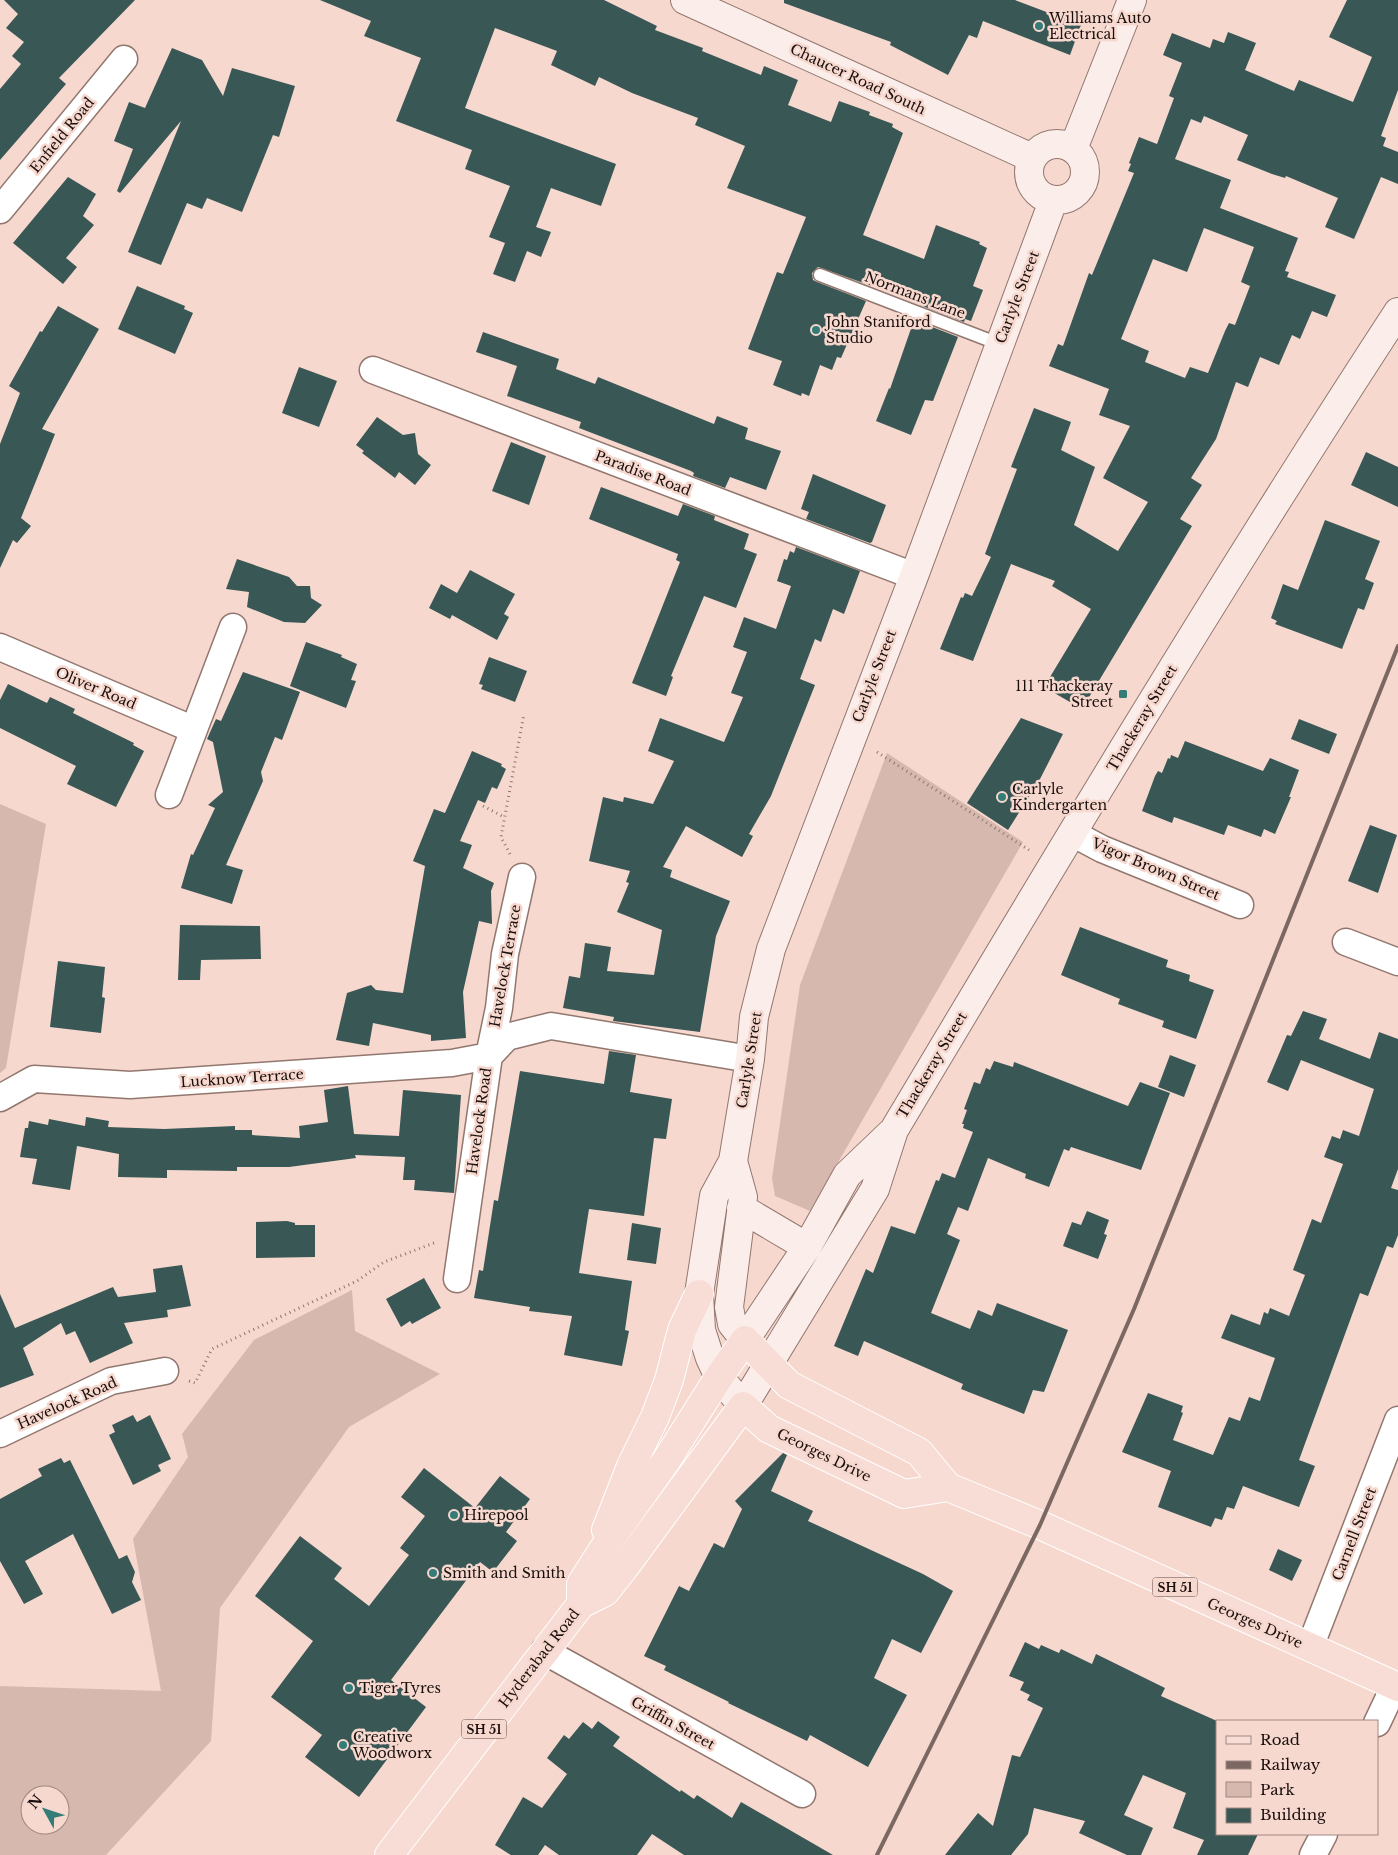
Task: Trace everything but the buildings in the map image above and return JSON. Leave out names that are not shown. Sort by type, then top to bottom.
[{"type":"main road","name":"Chaucer Road South","points":[[685,0],[1032,158]]},
{"type":"main road","points":[[1073,149],[1132,0]]},
{"type":"main road","points":[[1055,144],[1073,149],[1084,164],[1084,182],[1072,197],[1053,201],[1037,193],[1031,185],[1029,167],[1032,158],[1038,151],[1055,144]]},
{"type":"main road","name":"Carlyle Street","points":[[719,1377],[710,1358],[701,1330],[699,1294],[714,1196],[733,1161],[750,1059],[754,1017],[771,949],[851,736],[914,576],[1053,201]]},
{"type":"main road","name":"Thackeray Street","points":[[743,1406],[875,1189],[894,1130],[1072,833],[1297,467],[1398,312]]},
{"type":"main road","name":"Thackeray Street","points":[[745,1340],[807,1247],[847,1175],[894,1130]]},
{"type":"main road","name":"Carlyle Street","points":[[733,1161],[743,1197],[729,1307],[732,1324],[745,1340],[769,1363]]},
{"type":"main road","points":[[741,1208],[807,1247]]},
{"type":"main road","points":[[602,1551],[607,1521],[655,1417],[669,1380],[682,1330],[699,1294]]},
{"type":"main road","name":"Hyderabad Road","points":[[580,1604],[581,1584],[666,1461],[719,1377],[745,1340]]},
{"type":"main road","name":"Georges Drive","points":[[769,1363],[789,1384],[919,1452],[948,1487],[1040,1525],[1397,1686]]},
{"type":"main road","name":"Georges Drive","points":[[719,1377],[743,1406],[769,1429],[904,1494],[948,1487]]},
{"type":"main road","name":"Hyderabad Road","points":[[389,1855],[580,1604],[605,1592],[743,1406]]},
{"type":"street","name":"Enfield Road","points":[[0,210],[124,59]]},
{"type":"street","name":"Paradise Road","points":[[373,370],[914,576]]},
{"type":"street","points":[[169,795],[192,729],[232,627]]},
{"type":"street","name":"Oliver Road","points":[[0,647],[192,729]]},
{"type":"street","name":"Vigor Brown Street","points":[[1072,833],[1102,849],[1240,905]]},
{"type":"street","name":"Havelock Terrace","points":[[489,1056],[499,1008],[505,954],[522,877]]},
{"type":"street","points":[[1346,942],[1398,962]]},
{"type":"street","name":"Havelock Road","points":[[457,1279],[489,1056],[507,1037],[552,1026],[750,1059]]},
{"type":"street","name":"Lucknow Terrace","points":[[0,1098],[34,1079],[130,1085],[452,1063],[489,1056]]},
{"type":"street","name":"Havelock Road","points":[[0,1434],[110,1381],[165,1371]]},
{"type":"street","name":"Carnell Street","points":[[1310,1647],[1398,1420]]},
{"type":"street","name":"Griffin Street","points":[[544,1651],[802,1794]]},
{"type":"street","points":[[1378,1721],[1397,1686]]},
{"type":"lane","name":"Normans Lane","points":[[820,275],[999,344]]},
{"type":"path","points":[[522,877],[501,838],[524,714]]},
{"type":"path","points":[[851,736],[1053,865]]},
{"type":"path","points":[[483,806],[504,817]]},
{"type":"path","points":[[195,1383],[212,1349],[357,1281],[384,1262],[440,1241]]},
{"type":"green space","points":[[887,753],[1023,842],[810,1211],[775,1196],[772,1178],[800,985]]},
{"type":"green space","points":[[0,804],[46,824],[6,1068],[0,1073]]},
{"type":"green space","points":[[352,1290],[355,1331],[440,1374],[349,1427],[220,1608],[211,1741],[106,1855],[0,1855],[0,1686],[161,1691],[133,1539],[188,1457],[182,1434],[254,1340]]},
{"type":"railway","points":[[877,1855],[1040,1525],[1134,1309],[1398,646]]},
{"type":"place","name":"Williams Auto Electrical","points":[[1039,26]]},
{"type":"place","name":"John Staniford Studio","points":[[816,330]]},
{"type":"place","name":"111 Thackeray Street","points":[[1123,694]]},
{"type":"place","name":"Carlyle Kindergarten","points":[[1002,797]]},
{"type":"place","name":"Hirepool","points":[[454,1515]]},
{"type":"place","name":"Smith and Smith","points":[[433,1573]]},
{"type":"place","name":"Tiger Tyres","points":[[349,1688]]},
{"type":"place","name":"Creative Woodworx","points":[[343,1745]]}]
